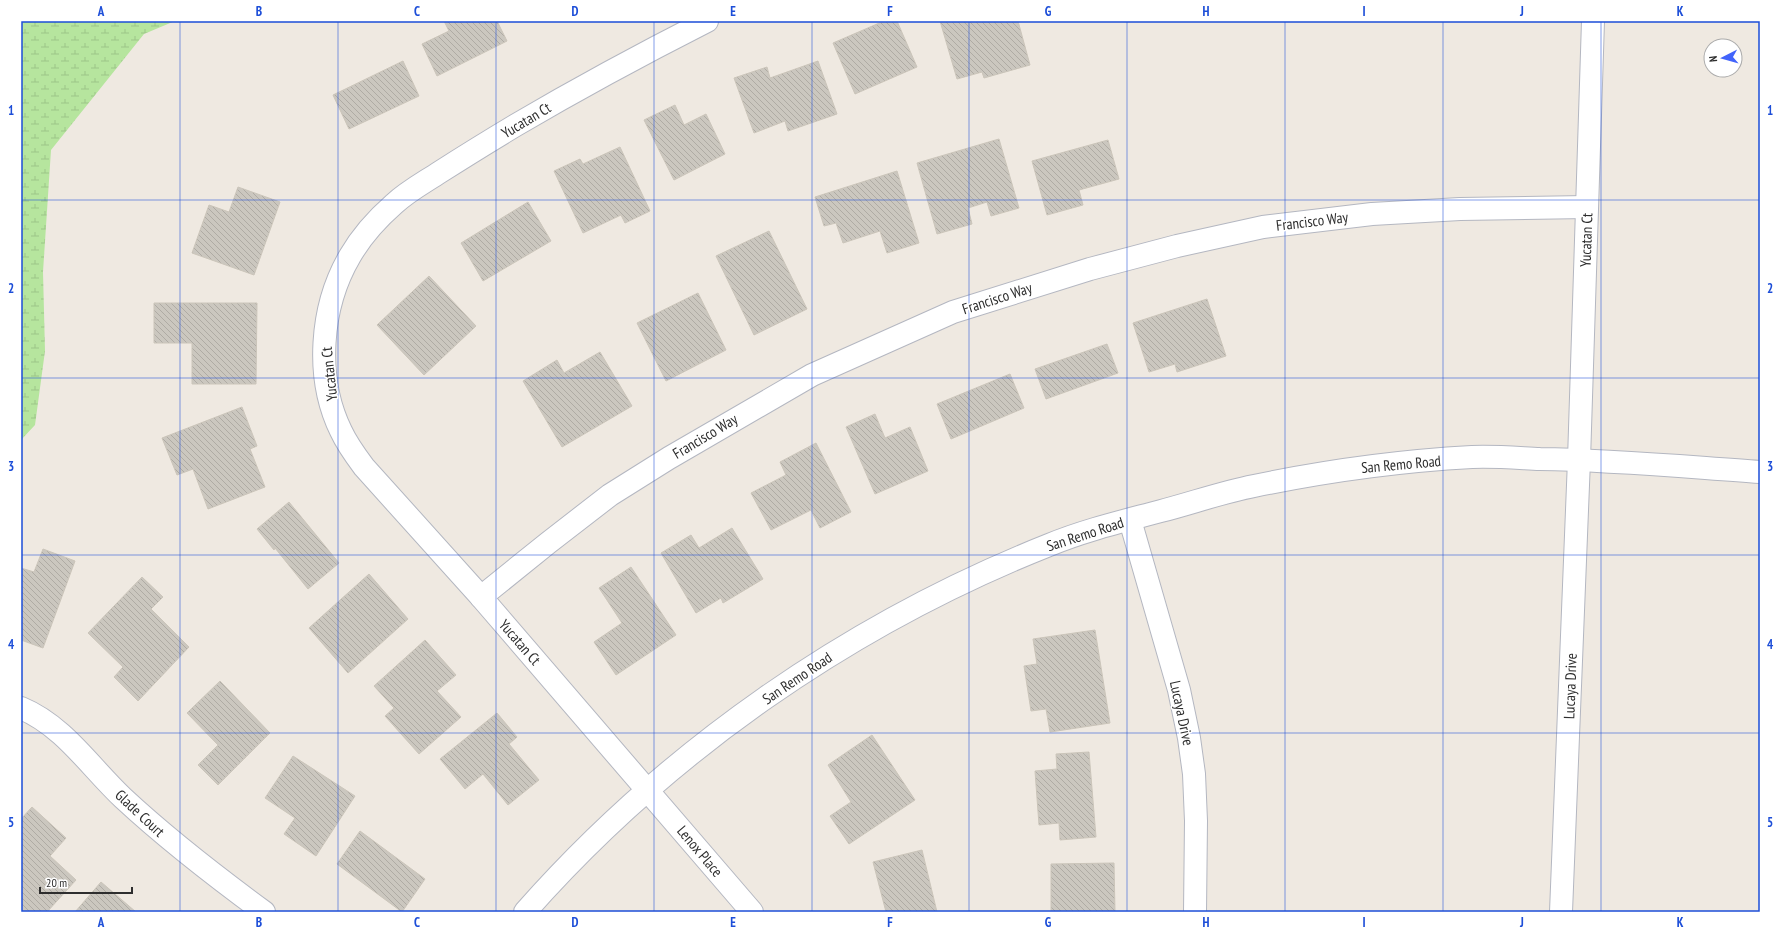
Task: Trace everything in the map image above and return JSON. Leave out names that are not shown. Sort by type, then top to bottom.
[{"type":"street","name":"Yucatan Ct","points":[[647,789],[481,597],[364,467],[348,445],[334,414],[328,391],[325,367],[325,342],[334,294],[341,273],[350,255],[365,234],[395,203],[478,148],[583,86],[707,21]]},
{"type":"street","name":"Yucatan Ct","points":[[1579,460],[1593,21]]},
{"type":"street","name":"Francisco Way","points":[[481,597],[610,495],[669,458],[812,375],[952,312],[1018,290],[1097,267],[1176,246],[1263,227],[1372,214],[1460,209],[1587,207]]},
{"type":"street","name":"San Remo Road","points":[[525,912],[583,851],[647,789],[728,725],[807,668],[910,608],[1051,544],[1251,486],[1354,468],[1474,457],[1579,460],[1760,472]]},
{"type":"street","name":"Lucaya Drive","points":[[1561,912],[1579,460]]},
{"type":"street","name":"Lucaya Drive","points":[[1130,520],[1179,690],[1189,738],[1194,774],[1196,821],[1195,912]]},
{"type":"street","name":"Glade Court","points":[[21,708],[46,721],[67,739],[121,796],[151,824],[215,876],[264,912]]},
{"type":"street","name":"Lenox Place","points":[[647,789],[752,912]]},
{"type":"green space","points":[[21,21],[175,21],[144,34],[51,150],[43,272],[45,351],[35,425],[21,440]]},
{"type":"building","points":[[444,21],[497,21],[507,41],[437,76],[422,44],[449,31]]},
{"type":"building","points":[[884,21],[897,21],[917,67],[855,94],[833,43]]},
{"type":"building","points":[[940,21],[1018,21],[1030,65],[984,78],[982,72],[957,79]]},
{"type":"building","points":[[403,61],[419,96],[349,129],[333,95]]},
{"type":"building","points":[[818,61],[837,114],[788,131],[785,121],[754,133],[734,78],[767,67],[770,78]]},
{"type":"building","points":[[675,105],[684,125],[706,114],[725,154],[674,180],[644,120]]},
{"type":"building","points":[[999,139],[1019,208],[991,216],[987,202],[968,208],[972,224],[937,234],[917,163]]},
{"type":"building","points":[[1108,140],[1119,179],[1079,190],[1083,205],[1047,215],[1032,161]]},
{"type":"building","points":[[620,147],[650,211],[625,223],[621,215],[583,233],[554,171],[580,159],[583,164]]},
{"type":"building","points":[[897,171],[919,243],[887,253],[880,231],[843,243],[836,223],[824,226],[815,197]]},
{"type":"building","points":[[238,187],[280,202],[254,275],[192,253],[209,205],[229,212]]},
{"type":"building","points":[[528,202],[551,241],[483,281],[461,243]]},
{"type":"building","points":[[769,231],[807,309],[754,335],[716,256]]},
{"type":"building","points":[[429,276],[476,326],[424,375],[377,325]]},
{"type":"building","points":[[698,293],[726,350],[666,381],[637,323]]},
{"type":"building","points":[[1207,299],[1226,356],[1177,372],[1175,364],[1149,372],[1133,323]]},
{"type":"building","points":[[154,303],[257,303],[256,384],[192,384],[192,343],[154,343]]},
{"type":"building","points":[[1107,344],[1118,373],[1046,399],[1035,369]]},
{"type":"building","points":[[600,352],[632,406],[562,447],[523,381],[557,360],[564,373]]},
{"type":"building","points":[[1010,374],[1024,408],[951,439],[937,404]]},
{"type":"building","points":[[242,407],[257,446],[250,449],[265,487],[208,509],[193,469],[177,475],[162,438]]},
{"type":"building","points":[[875,414],[885,438],[910,427],[928,471],[875,494],[846,427]]},
{"type":"building","points":[[816,443],[851,512],[820,528],[811,510],[771,530],[751,493],[786,475],[780,462]]},
{"type":"building","points":[[289,502],[339,563],[308,589],[275,548],[274,550],[257,529]]},
{"type":"building","points":[[732,528],[763,579],[723,603],[721,598],[696,613],[661,553],[691,535],[699,548]]},
{"type":"building","points":[[43,549],[75,561],[43,648],[21,640],[21,568],[34,572]]},
{"type":"building","points":[[631,567],[676,635],[616,675],[594,642],[622,623],[599,588]]},
{"type":"building","points":[[369,574],[408,619],[348,673],[309,628]]},
{"type":"building","points":[[142,577],[163,597],[151,609],[189,647],[138,701],[114,677],[123,667],[88,633]]},
{"type":"building","points":[[1095,630],[1110,723],[1050,732],[1046,709],[1031,711],[1024,666],[1037,664],[1033,639]]},
{"type":"building","points":[[425,640],[456,675],[437,691],[461,717],[419,754],[385,716],[394,708],[374,686]]},
{"type":"building","points":[[220,681],[270,733],[218,785],[198,765],[218,745],[187,713]]},
{"type":"building","points":[[497,713],[517,737],[509,744],[539,780],[508,805],[483,774],[465,789],[440,759]]},
{"type":"building","points":[[872,735],[915,800],[849,844],[830,816],[851,802],[828,765]]},
{"type":"building","points":[[1089,752],[1096,837],[1060,840],[1059,823],[1039,825],[1035,771],[1057,769],[1056,754]]},
{"type":"building","points":[[293,756],[355,796],[316,856],[284,834],[295,818],[265,798]]},
{"type":"building","points":[[32,807],[66,838],[50,856],[76,880],[47,912],[21,912],[21,819]]},
{"type":"building","points":[[360,831],[425,879],[402,912],[337,864]]},
{"type":"building","points":[[922,850],[937,912],[886,912],[873,862]]},
{"type":"building","points":[[1114,863],[1115,912],[1051,912],[1051,864]]},
{"type":"building","points":[[101,882],[136,912],[75,912]]}]
